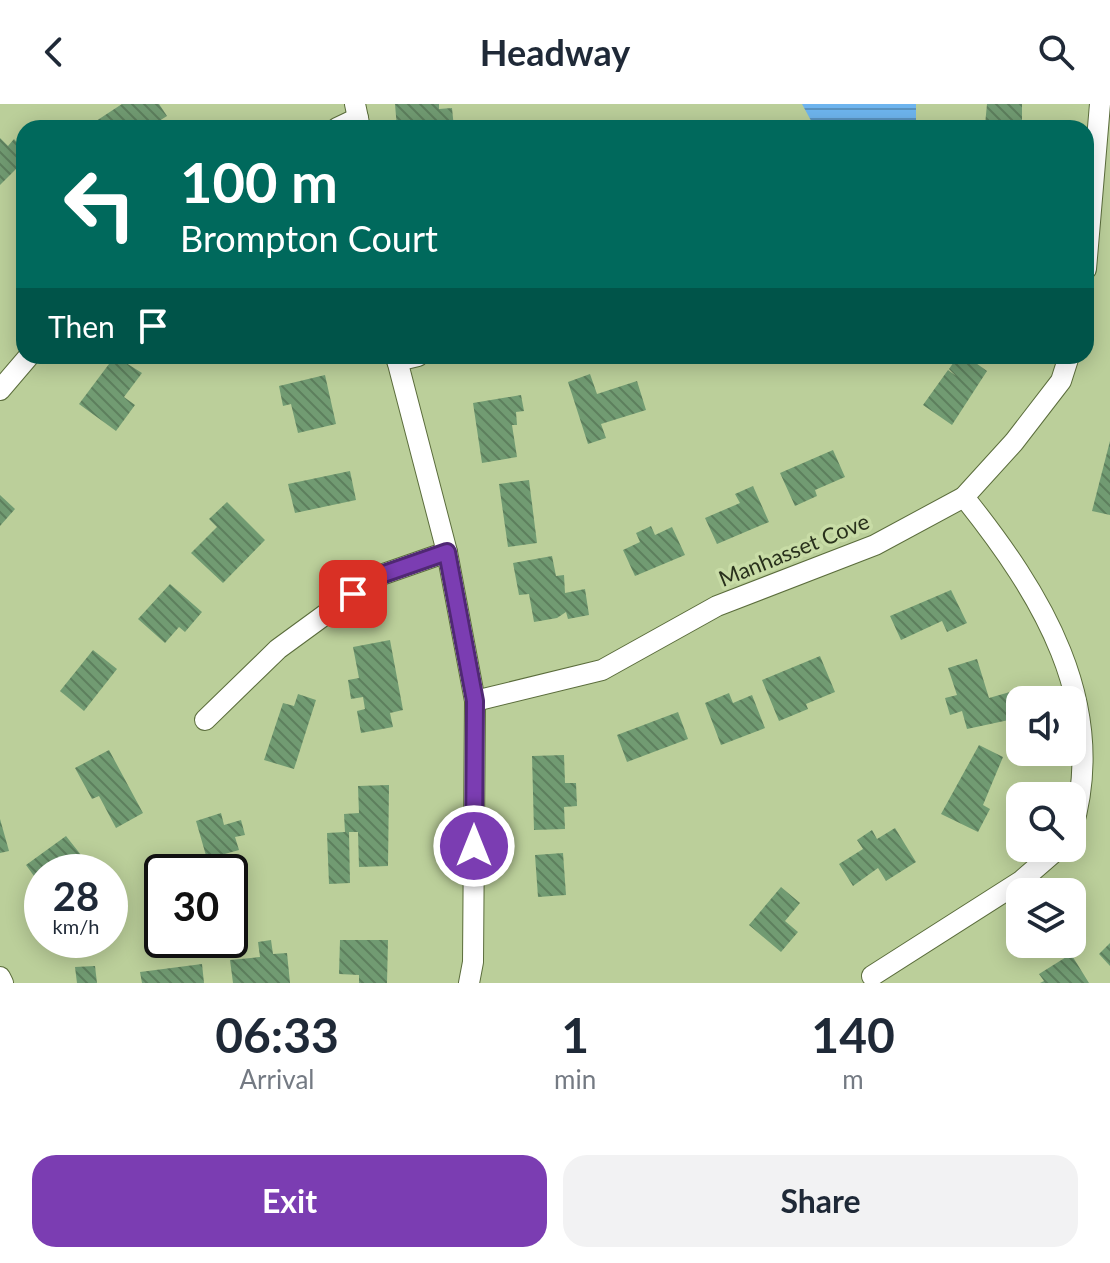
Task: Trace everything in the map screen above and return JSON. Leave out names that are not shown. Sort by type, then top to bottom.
[{"type":"street","points":[[1094,175],[1100,104]]},
{"type":"street","points":[[0,390],[22,364]]},
{"type":"street","points":[[398,364],[447,552],[475,701],[473,962],[469,983]]},
{"type":"street","name":"Manhasset Cove","points":[[475,701],[602,670],[717,606],[875,545],[964,497],[1014,442],[1061,381],[1066,364]]},
{"type":"street","points":[[964,497],[1069,627],[1085,659]]},
{"type":"street","points":[[205,720],[278,649],[378,576],[447,552]]},
{"type":"street","points":[[1086,804],[1100,777],[1103,748]]},
{"type":"street","points":[[872,976],[1021,881],[1043,862]]},
{"type":"street","points":[[0,977],[3,983]]},
{"type":"water","points":[[802,104],[916,104],[916,120],[811,120]]},
{"type":"building","points":[[122,104],[159,104],[167,116],[161,120],[98,120]]},
{"type":"building","points":[[395,104],[439,104],[439,109],[452,108],[453,120],[396,120]]},
{"type":"building","points":[[987,104],[1022,104],[1022,120],[985,120]]},
{"type":"building","points":[[0,138],[8,146],[14,139],[16,169],[0,185]]},
{"type":"building","points":[[109,364],[128,364],[142,373],[124,397],[135,405],[116,431],[79,404]]},
{"type":"building","points":[[952,364],[977,364],[987,371],[952,425],[923,405],[948,370],[956,376],[949,369]]},
{"type":"building","points":[[590,374],[597,394],[637,381],[646,410],[601,424],[606,438],[588,444],[568,382]]},
{"type":"building","points":[[325,375],[336,424],[298,433],[291,404],[283,406],[279,386]]},
{"type":"building","points":[[521,395],[524,411],[516,412],[517,425],[512,425],[517,457],[482,463],[473,403]]},
{"type":"building","points":[[1110,441],[1110,515],[1092,511]]},
{"type":"building","points":[[833,450],[845,477],[815,490],[817,496],[795,506],[780,473]]},
{"type":"building","points":[[350,471],[356,500],[295,513],[288,484]]},
{"type":"building","points":[[529,480],[537,543],[508,547],[499,484]]},
{"type":"building","points":[[753,486],[769,522],[717,544],[705,518],[740,503],[735,494]]},
{"type":"building","points":[[0,495],[15,509],[0,526]]},
{"type":"building","points":[[227,502],[265,540],[223,583],[191,553],[217,527],[209,519]]},
{"type":"building","points":[[651,526],[655,535],[672,527],[685,555],[635,576],[623,550],[640,542],[636,533]]},
{"type":"building","points":[[552,556],[556,576],[564,575],[565,593],[585,589],[589,615],[568,619],[566,612],[557,618],[534,622],[529,594],[519,595],[513,563]]},
{"type":"building","points":[[170,584],[202,612],[185,632],[179,627],[165,643],[138,619]]},
{"type":"building","points":[[951,590],[967,623],[947,632],[942,621],[901,640],[890,616]]},
{"type":"building","points":[[390,640],[403,710],[390,713],[393,727],[361,733],[357,711],[365,709],[363,697],[351,699],[348,680],[359,678],[353,647]]},
{"type":"building","points":[[93,650],[117,669],[84,711],[60,691]]},
{"type":"building","points":[[820,656],[835,692],[806,704],[808,709],[779,721],[762,680]]},
{"type":"building","points":[[977,659],[989,698],[1006,693],[1006,721],[967,729],[962,711],[950,715],[945,698],[957,695],[948,668]]},
{"type":"building","points":[[729,693],[733,703],[752,695],[765,728],[721,745],[705,703]]},
{"type":"building","points":[[298,694],[316,700],[294,769],[264,760],[283,703],[294,706]]},
{"type":"building","points":[[678,712],[688,739],[627,762],[617,735]]},
{"type":"building","points":[[979,745],[1003,757],[983,805],[990,809],[978,832],[941,814]]},
{"type":"building","points":[[109,750],[143,813],[116,828],[99,796],[92,799],[75,768]]},
{"type":"building","points":[[564,755],[565,783],[576,783],[577,806],[564,807],[565,829],[534,830],[532,756]]},
{"type":"building","points":[[389,785],[388,866],[359,867],[358,832],[349,832],[350,883],[329,884],[327,833],[345,832],[344,814],[359,813],[358,786]]},
{"type":"building","points":[[221,813],[224,825],[241,820],[245,835],[235,837],[239,850],[206,854],[196,821]]},
{"type":"building","points":[[0,819],[9,851],[0,853]]},
{"type":"building","points":[[895,828],[916,862],[886,881],[878,868],[853,886],[839,864],[863,849],[857,840],[872,830],[877,839]]},
{"type":"building","points":[[66,836],[80,854],[41,854]]},
{"type":"building","points":[[563,853],[566,895],[538,897],[535,855]]},
{"type":"building","points":[[781,887],[800,903],[785,921],[798,932],[781,952],[749,925]]},
{"type":"building","points":[[271,940],[273,954],[287,953],[290,983],[233,983],[230,960],[260,957],[258,942]]},
{"type":"building","points":[[340,940],[388,940],[387,983],[359,983],[359,975],[339,974]]},
{"type":"building","points":[[1110,943],[1110,966],[1099,954]]},
{"type":"building","points":[[1065,958],[1073,958],[1089,983],[1040,983],[1044,981],[1039,974]]},
{"type":"building","points":[[202,964],[204,983],[142,983],[140,972]]},
{"type":"building","points":[[95,966],[97,983],[77,983],[75,967]]},
{"type":"route","points":[[353,594],[378,576],[447,552],[475,701],[474,846]]}]
